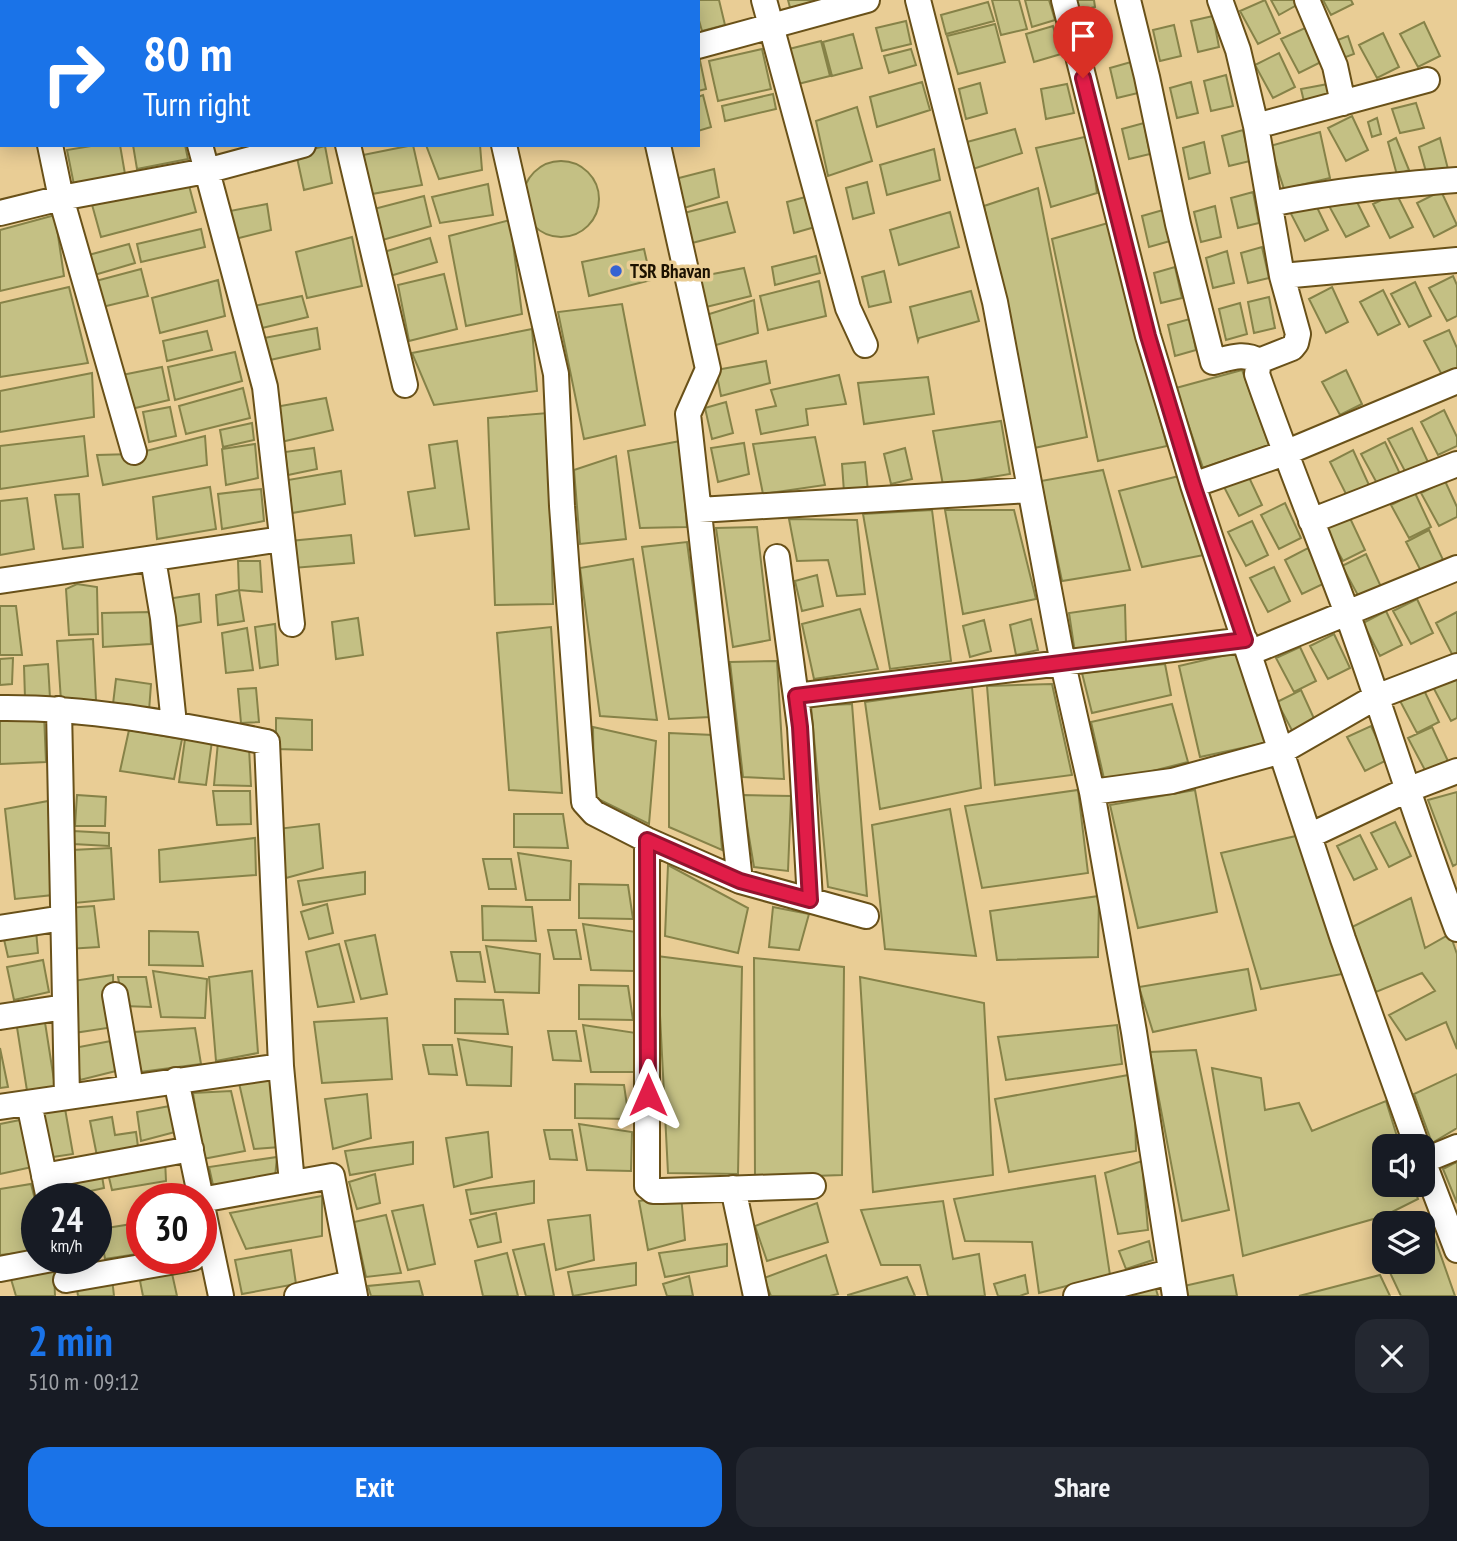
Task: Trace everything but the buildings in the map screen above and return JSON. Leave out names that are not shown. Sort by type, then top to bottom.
[{"type":"street","points":[[764,0],[848,308],[865,345]]},
{"type":"street","points":[[700,45],[867,0]]},
{"type":"street","points":[[918,0],[923,52],[995,302],[1063,664],[1092,792],[1134,1032],[1175,1296]]},
{"type":"street","points":[[1064,0],[1148,336],[1193,485],[1343,940],[1413,1134]]},
{"type":"street","points":[[1128,0],[1178,224],[1213,362],[1241,356],[1250,356],[1259,361]]},
{"type":"street","points":[[1220,0],[1238,50],[1256,126],[1282,276],[1298,334],[1297,343],[1292,348],[1259,361]]},
{"type":"street","points":[[1307,0],[1335,66],[1343,103]]},
{"type":"street","points":[[1256,126],[1427,80]]},
{"type":"street","points":[[50,147],[61,198],[134,452]]},
{"type":"street","points":[[200,147],[265,387],[292,624]]},
{"type":"street","points":[[0,213],[61,198],[206,171],[296,147]]},
{"type":"street","points":[[348,147],[405,386]]},
{"type":"street","points":[[504,147],[556,374],[562,506],[582,796],[586,806],[594,813],[647,840],[740,881],[866,916]]},
{"type":"street","points":[[658,147],[708,369],[688,414],[740,881]]},
{"type":"street","points":[[1270,204],[1368,187],[1457,180]]},
{"type":"street","points":[[1282,276],[1457,260]]},
{"type":"street","points":[[1259,361],[1258,374],[1284,453],[1346,612],[1407,790],[1448,878],[1457,929]]},
{"type":"street","points":[[1193,485],[1284,453],[1457,381]]},
{"type":"street","points":[[1311,521],[1457,464]]},
{"type":"street","points":[[699,510],[1030,490]]},
{"type":"street","points":[[0,581],[282,540]]},
{"type":"street","points":[[777,557],[800,727],[810,900]]},
{"type":"street","points":[[153,559],[163,618],[174,723]]},
{"type":"street","points":[[796,696],[1063,664],[1247,646],[1346,612],[1457,568]]},
{"type":"street","points":[[1092,792],[1172,781],[1282,751],[1376,697],[1457,666]]},
{"type":"street","points":[[0,708],[59,709],[174,723],[267,742],[281,1066],[292,1183]]},
{"type":"street","points":[[59,709],[66,1097]]},
{"type":"street","points":[[1309,836],[1407,790],[1457,771]]},
{"type":"street","points":[[647,840],[648,1186],[653,1191],[813,1186]]},
{"type":"street","points":[[0,928],[63,918]]},
{"type":"street","points":[[115,995],[131,1087]]},
{"type":"street","points":[[0,1017],[65,1007]]},
{"type":"street","points":[[0,1107],[281,1066]]},
{"type":"street","points":[[176,1080],[198,1183]]},
{"type":"street","points":[[29,1102],[46,1183]]},
{"type":"street","points":[[1457,1147],[1423,1161],[1457,1250]]},
{"type":"street","points":[[62,1183],[191,1149]]},
{"type":"street","points":[[217,1197],[332,1176],[353,1289],[297,1296]]},
{"type":"street","points":[[733,1188],[756,1296]]},
{"type":"street","points":[[0,1269],[21,1270]]},
{"type":"street","points":[[1076,1296],[1170,1272]]},
{"type":"street","points":[[210,1274],[221,1296]]},
{"type":"place","name":"TSR Bhavan","points":[[616,271]]},
{"type":"route","points":[[648,1095],[647,840],[740,881],[810,900],[796,696],[1245,640],[1193,485],[1148,336],[1083,78]]}]
